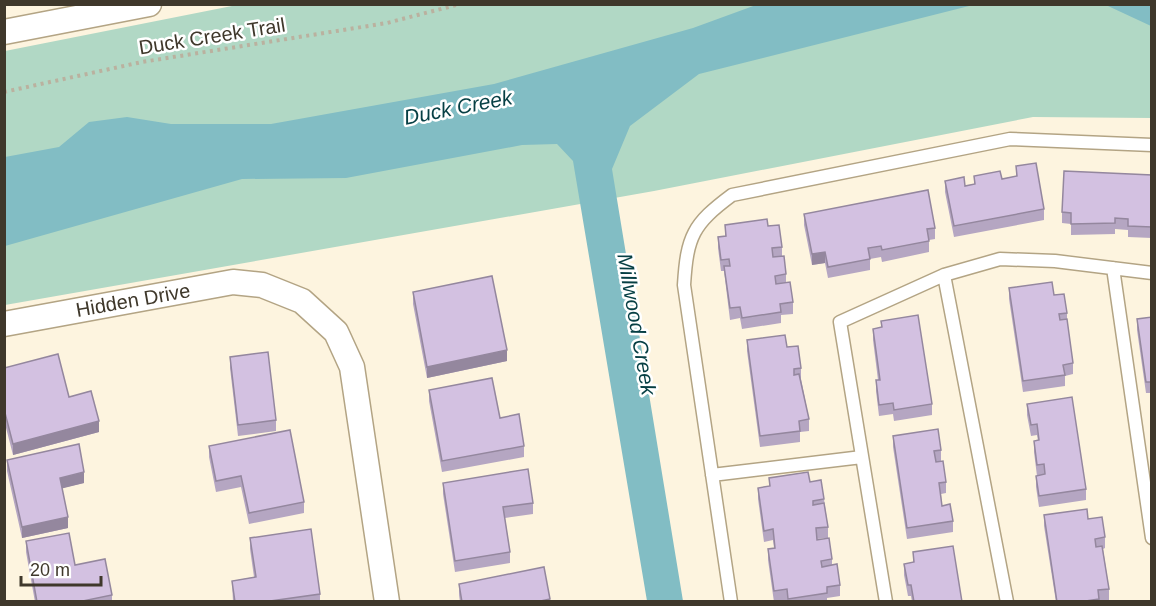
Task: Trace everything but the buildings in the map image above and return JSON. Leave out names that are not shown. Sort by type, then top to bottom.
[{"type":"street","points":[[4,32],[117,7],[149,4]]},
{"type":"street","name":"Hidden Drive","points":[[4,324],[233,282],[262,285],[302,301],[336,332],[352,367],[387,602]]},
{"type":"lane","points":[[731,602],[684,285],[686,250],[705,216],[732,195],[1010,139],[1152,145]]},
{"type":"lane","points":[[886,602],[840,322],[944,275],[1000,259],[1055,261],[1152,273]]},
{"type":"lane","points":[[1113,268],[1152,538]]},
{"type":"lane","points":[[944,275],[1007,602]]},
{"type":"lane","points":[[712,475],[862,457]]},
{"type":"path","name":"Duck Creek Trail","points":[[4,92],[142,62],[387,23],[460,4]]},
{"type":"green space","points":[[242,4],[1151,5],[1151,118],[1033,117],[654,191],[5,305],[5,51]]},
{"type":"water","points":[[756,5],[973,5],[699,74],[630,126],[612,169],[683,601],[647,601],[573,161],[557,144],[522,145],[346,178],[242,179],[5,246],[5,157],[59,147],[89,122],[127,117],[171,124],[271,124],[494,84],[693,28]]},
{"type":"water","points":[[1097,5],[1151,5],[1151,26],[1108,6]]},
{"type":"water label","name":"Duck Creek","points":[[458,107]]},
{"type":"water label","name":"Millwood Creek","points":[[637,324]]}]
